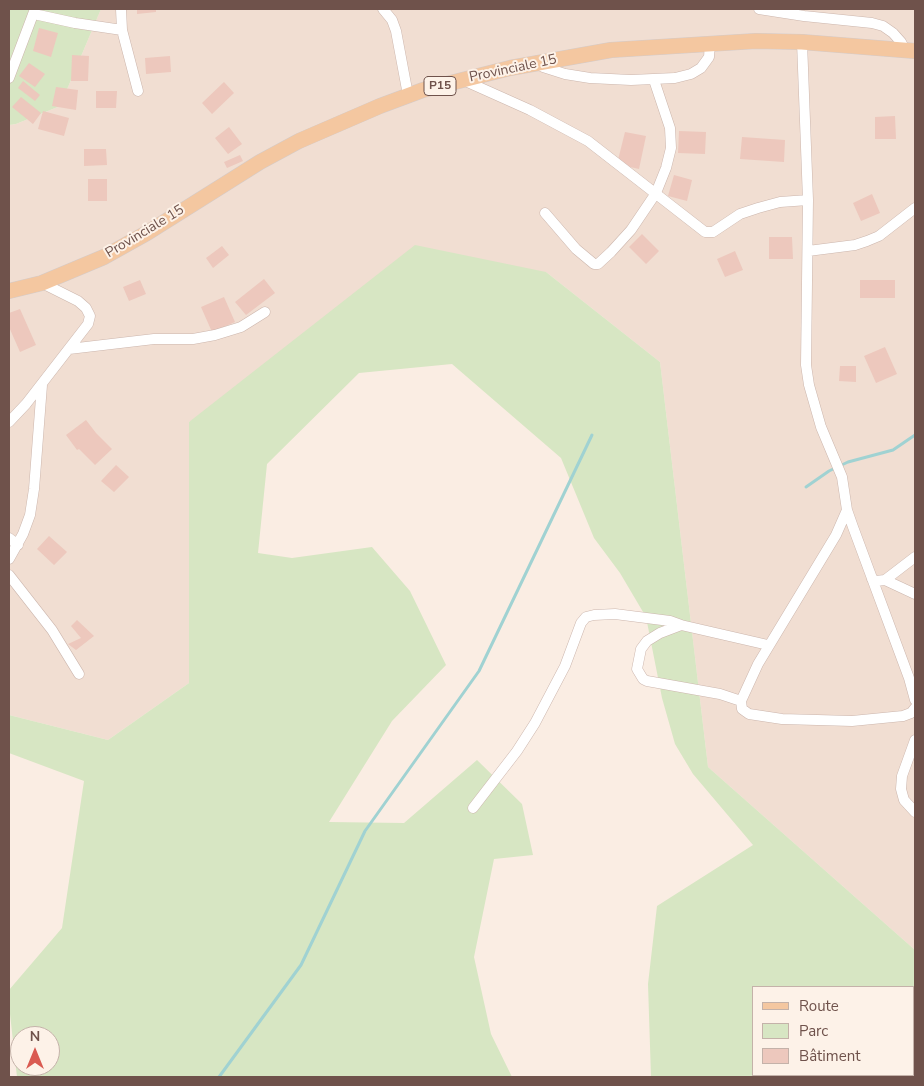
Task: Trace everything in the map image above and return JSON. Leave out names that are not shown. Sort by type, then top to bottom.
[{"type":"main road","name":"Provinciale 15","points":[[9,291],[42,282],[96,260],[138,238],[251,167],[299,141],[408,95],[463,80],[538,63],[610,50],[710,43],[802,42],[910,51]]},
{"type":"street","points":[[121,9],[122,30],[138,91]]},
{"type":"street","points":[[383,9],[392,20],[396,31],[408,95]]},
{"type":"street","points":[[759,9],[883,26],[893,33],[910,51]]},
{"type":"street","points":[[9,78],[35,12],[75,23],[122,30]]},
{"type":"street","points":[[802,42],[808,200],[805,308],[806,365],[814,406],[842,477],[847,510],[909,678],[915,700]]},
{"type":"street","points":[[538,63],[564,74],[590,78],[654,80],[691,74],[701,68],[709,57],[710,43]]},
{"type":"street","points":[[463,80],[530,110],[588,141],[705,232],[713,232],[740,214],[780,202],[808,200]]},
{"type":"street","points":[[545,213],[594,264],[598,264],[611,252],[630,230],[656,193],[666,168],[671,148],[670,128],[654,80]]},
{"type":"street","points":[[808,251],[855,245],[867,241],[879,236],[915,208]]},
{"type":"street","points":[[9,422],[69,350],[88,324],[90,316],[86,308],[78,301],[42,282]]},
{"type":"street","points":[[69,350],[154,339],[193,339],[215,335],[241,327],[265,312]]},
{"type":"street","points":[[9,559],[18,545],[30,515],[34,488],[42,384]]},
{"type":"street","points":[[847,510],[836,534],[811,578],[768,645],[741,701],[742,709],[749,714],[782,719],[852,720],[903,716],[911,713],[915,708]]},
{"type":"street","points":[[9,538],[18,545]]},
{"type":"street","points":[[872,579],[876,581],[885,580],[915,557]]},
{"type":"street","points":[[9,575],[52,630],[79,674]]},
{"type":"street","points":[[885,580],[915,594]]},
{"type":"street","points":[[474,808],[517,751],[535,723],[565,666],[580,623],[586,617],[594,614],[615,614],[670,621],[768,645]]},
{"type":"street","points":[[681,625],[660,633],[647,641],[641,649],[637,669],[643,678],[647,681],[720,694],[741,701]]},
{"type":"street","points":[[915,740],[902,776],[901,788],[904,800],[915,812]]},
{"type":"shaded area","points":[[101,9],[915,9],[915,950],[708,767],[660,362],[546,272],[189,422],[189,683],[108,740],[9,715],[9,125],[16,124],[60,106]]},
{"type":"green space","points":[[9,9],[101,9],[60,106],[16,124],[9,125]]},
{"type":"green space","points":[[415,245],[546,272],[660,362],[708,767],[915,950],[915,1077],[651,1077],[648,984],[657,906],[753,845],[693,774],[675,744],[662,698],[646,617],[620,573],[594,538],[561,458],[452,364],[359,373],[267,464],[258,553],[292,558],[372,547],[410,591],[446,665],[392,721],[329,822],[404,823],[477,760],[522,804],[533,855],[494,859],[474,957],[491,1034],[512,1077],[17,1077],[60,1076],[60,1026],[11,1026],[9,990],[62,928],[84,781],[9,753],[9,715],[108,740],[189,683],[189,422]]},
{"type":"building","points":[[137,9],[156,9],[156,12],[137,14]]},
{"type":"building","points":[[39,28],[58,33],[51,57],[33,51]]},
{"type":"building","points":[[72,55],[89,56],[88,81],[71,81]]},
{"type":"building","points":[[170,56],[171,72],[146,74],[145,58]]},
{"type":"building","points":[[29,63],[45,74],[35,87],[19,76]]},
{"type":"building","points":[[23,81],[40,95],[35,101],[18,88]]},
{"type":"building","points":[[224,82],[234,93],[212,114],[202,103]]},
{"type":"building","points":[[56,87],[78,90],[76,110],[52,106]]},
{"type":"building","points":[[96,91],[117,91],[116,108],[96,108]]},
{"type":"building","points":[[21,97],[41,113],[33,124],[12,107]]},
{"type":"building","points":[[43,111],[69,118],[64,136],[38,129]]},
{"type":"building","points":[[895,116],[896,139],[875,139],[875,117]]},
{"type":"building","points":[[229,127],[242,144],[228,154],[215,138]]},
{"type":"building","points":[[679,131],[706,132],[705,154],[678,153]]},
{"type":"building","points":[[625,132],[646,136],[639,169],[617,164]]},
{"type":"building","points":[[742,137],[785,140],[784,162],[740,159]]},
{"type":"building","points":[[84,149],[106,149],[107,165],[84,166]]},
{"type":"building","points":[[240,155],[243,161],[227,168],[224,162]]},
{"type":"building","points":[[674,175],[692,180],[687,201],[668,196]]},
{"type":"building","points":[[88,179],[107,179],[107,201],[88,201]]},
{"type":"building","points":[[872,194],[880,213],[861,221],[853,203]]},
{"type":"building","points":[[642,234],[659,251],[646,264],[629,247]]},
{"type":"building","points":[[769,237],[792,237],[793,259],[769,259]]},
{"type":"building","points":[[222,246],[229,255],[213,268],[206,258]]},
{"type":"building","points":[[735,251],[743,270],[725,277],[717,259]]},
{"type":"building","points":[[264,279],[275,293],[246,315],[235,302]]},
{"type":"building","points":[[140,280],[146,294],[129,301],[123,287]]},
{"type":"building","points":[[860,280],[895,280],[895,298],[860,298]]},
{"type":"building","points":[[224,297],[235,322],[212,332],[201,307]]},
{"type":"building","points":[[20,309],[36,345],[20,352],[9,327],[9,313]]},
{"type":"building","points":[[885,347],[897,374],[876,383],[864,356]]},
{"type":"building","points":[[840,366],[856,366],[856,382],[839,381]]},
{"type":"building","points":[[86,420],[112,449],[95,465],[79,449],[77,450],[66,435]]},
{"type":"building","points":[[116,465],[129,477],[114,492],[101,481]]},
{"type":"building","points":[[49,536],[67,552],[54,565],[37,549]]},
{"type":"building","points":[[77,620],[94,636],[76,650],[68,644],[81,638],[71,626]]},
{"type":"waterway","points":[[219,1077],[301,965],[365,831],[479,671],[592,435]]},
{"type":"waterway","points":[[806,487],[829,471],[848,462],[893,450],[915,435]]}]
